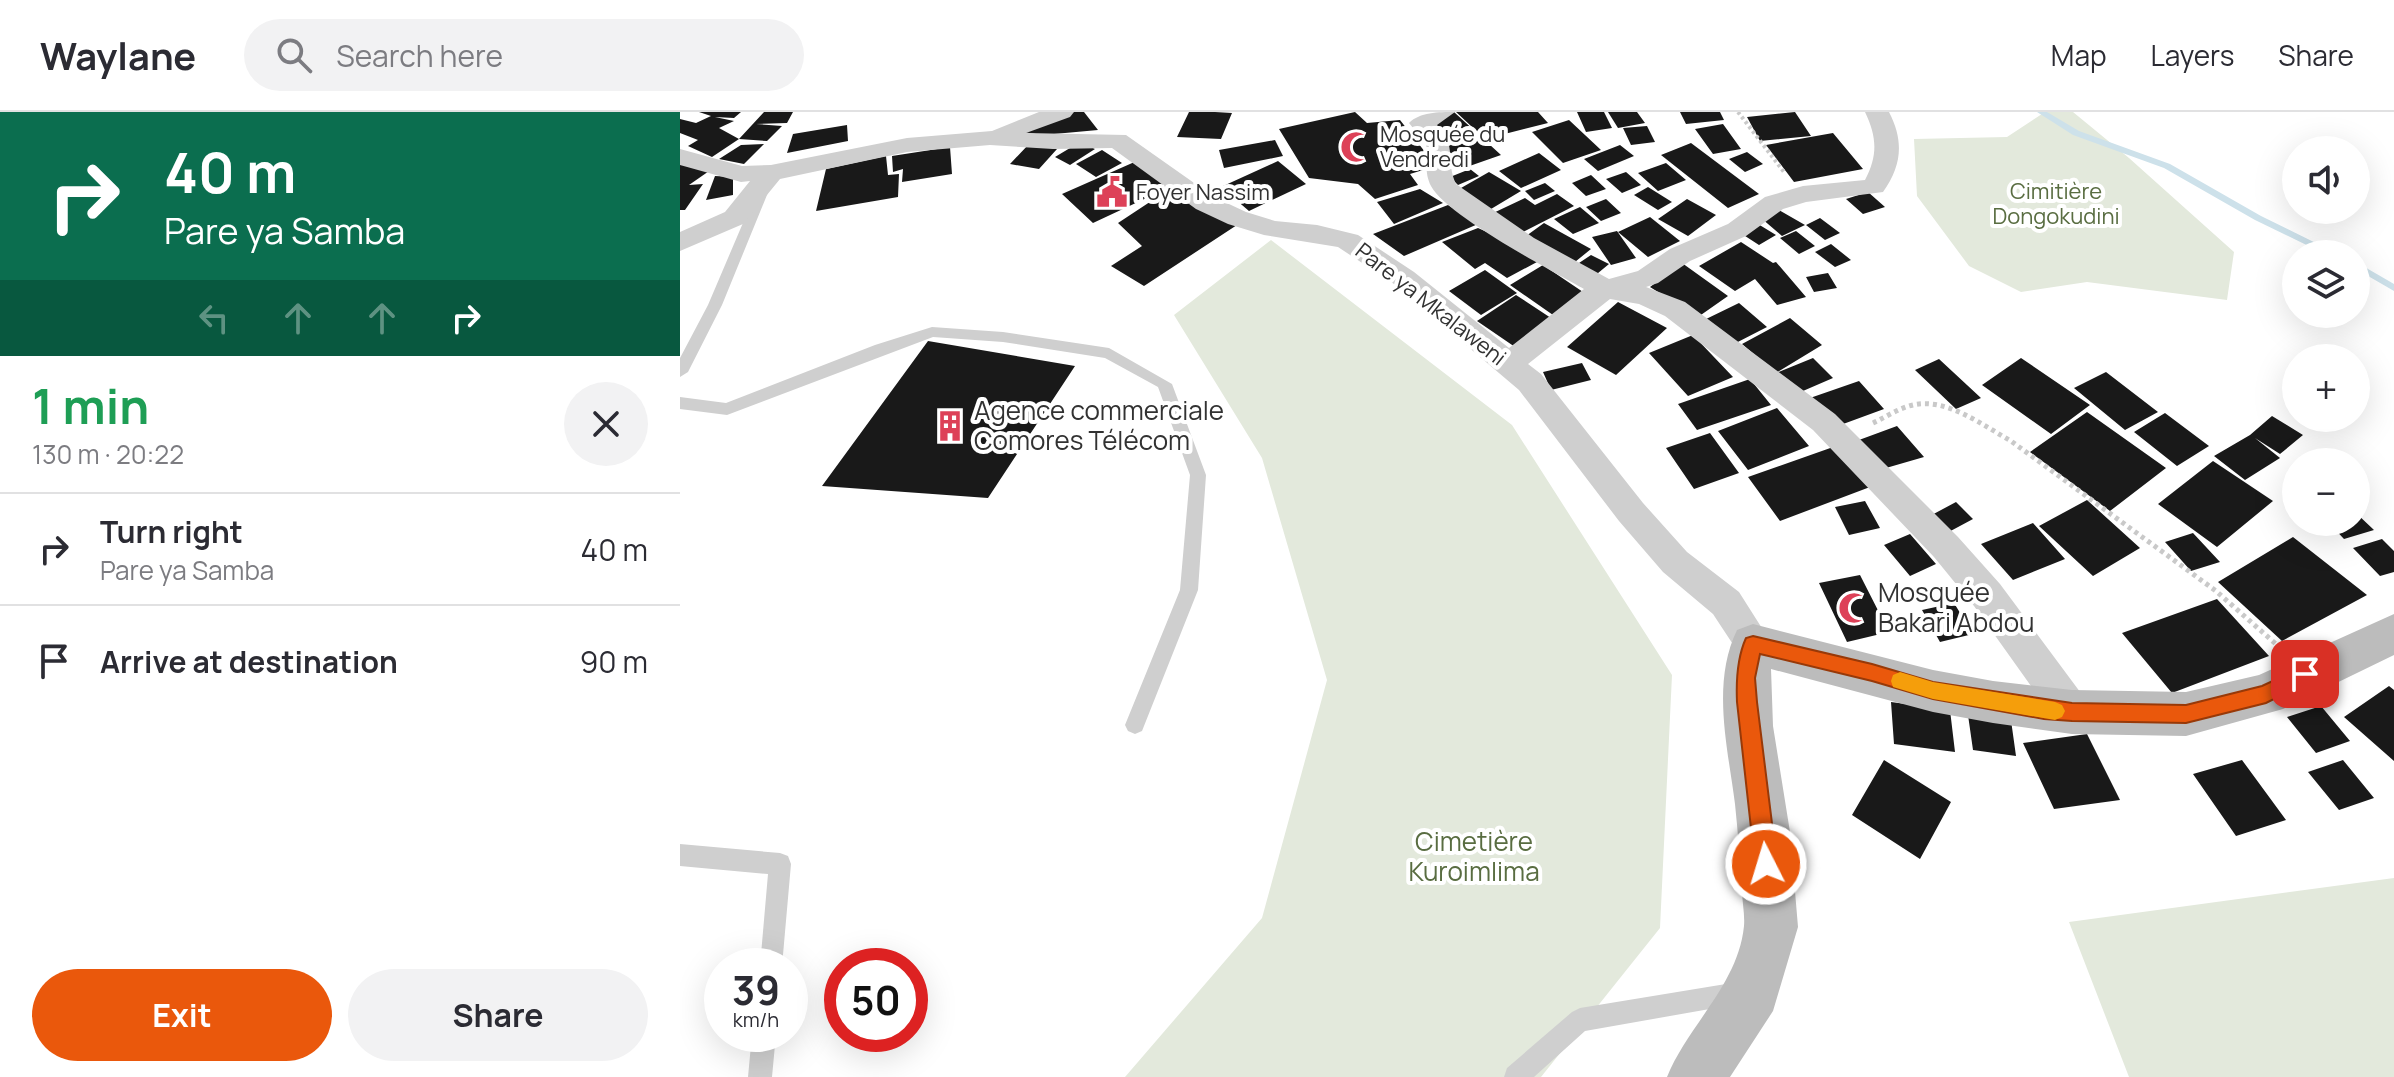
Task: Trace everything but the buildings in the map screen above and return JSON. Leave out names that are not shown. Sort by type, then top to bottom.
[{"type":"main road","points":[[1696,1077],[1753,991],[1771,927],[1764,832],[1747,702],[1746,678],[1753,644],[1872,672],[1933,691],[2044,710],[2186,714],[2266,694],[2394,633]]},
{"type":"street","points":[[990,138],[1062,112]]},
{"type":"street","points":[[1507,362],[1521,355],[1587,300],[1606,289],[1648,277],[1680,255],[1737,230],[1774,203],[1803,194],[1874,187],[1890,160],[1886,130],[1877,112]]},
{"type":"street","points":[[1434,120],[1443,154],[1437,170],[1445,188],[1524,244],[1606,289],[1645,296],[1675,309],[1824,422],[1946,547],[1987,595],[2072,712]]},
{"type":"street","name":"Pare ya Mkalaweni","points":[[680,157],[741,174],[771,173],[907,145],[990,138],[1053,142],[1117,140],[1205,203],[1237,218],[1273,229],[1317,233],[1348,241],[1404,278],[1530,382],[1631,512],[1675,562],[1726,603],[1753,644]]},
{"type":"street","points":[[680,242],[734,218],[771,173]]},
{"type":"lane","points":[[680,372],[715,305],[771,173]]},
{"type":"lane","points":[[680,403],[727,409],[932,332],[1003,337],[1109,353],[1164,384],[1198,475],[1189,590],[1135,725]]},
{"type":"lane","points":[[680,855],[780,864],[773,948]]},
{"type":"lane","points":[[1516,1077],[1580,1020],[1753,991]]},
{"type":"lane","points":[[760,1077],[762,1052]]},
{"type":"path","points":[[1738,112],[1803,194]]},
{"type":"path","points":[[1839,437],[1915,403],[1934,404],[1960,414],[2011,441],[2216,591],[2255,623],[2305,674]]},
{"type":"green space","name":"Cimitière Dongokudini","points":[[2045,112],[2073,112],[2234,252],[2227,300],[2087,282],[2021,292],[1969,266],[1917,196],[1914,139],[2007,137]]},
{"type":"green space","name":"Cimetière Kuroimlima","points":[[1271,240],[1512,425],[1672,675],[1660,928],[1541,1077],[1125,1077],[1262,918],[1327,680],[1262,458],[1174,315]]},
{"type":"green space","points":[[2394,878],[2394,1077],[2129,1077],[2069,922]]},
{"type":"waterway","points":[[2041,112],[2076,133],[2167,166],[2258,218],[2304,240]]},
{"type":"waterway","points":[[2370,273],[2394,288]]},
{"type":"slow traffic","points":[[1900,681],[1933,691],[2055,711]]},
{"type":"place","name":"Mosquée du Vendredi","points":[[1356,147]]},
{"type":"place","name":"Foyer Nassim","points":[[1112,192]]},
{"type":"place","name":"Agence commerciale Comores Télécom","points":[[950,426]]},
{"type":"place","name":"Mosquée Bakari Abdou","points":[[1854,608]]},
{"type":"route","points":[[1766,864],[1747,702],[1746,678],[1753,644],[1872,672],[1933,691],[2072,712],[2186,714],[2266,694],[2305,674]]}]
